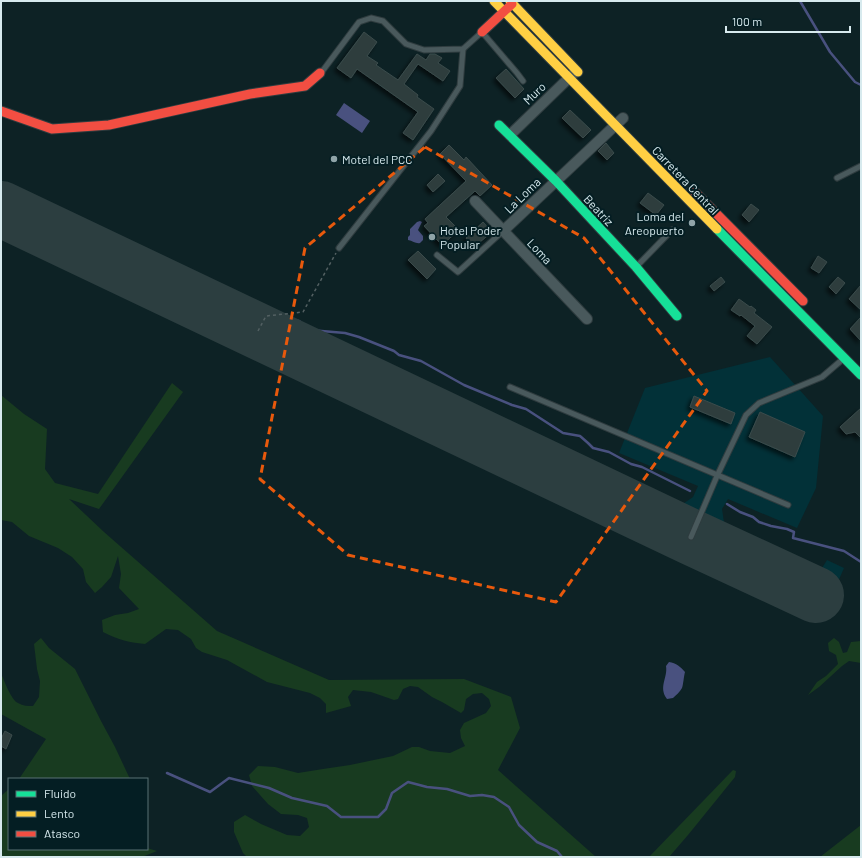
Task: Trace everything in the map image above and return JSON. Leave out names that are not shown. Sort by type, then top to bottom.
[{"type":"main road","name":"Carretera Central","points":[[494,1],[504,12],[621,119],[861,376]]},
{"type":"main road","name":"Carretera Central","points":[[511,2],[573,74],[586,80]]},
{"type":"main road","points":[[482,32],[504,12],[511,2]]},
{"type":"main road","points":[[1,112],[52,129],[109,125],[250,94],[305,86],[320,73]]},
{"type":"main road","name":"Beatriz","points":[[499,125],[556,181],[636,267],[677,316]]},
{"type":"main road","name":"Carretera Central","points":[[684,180],[810,309]]},
{"type":"main road","points":[[844,358],[852,352]]},
{"type":"street","name":"Muro","points":[[510,135],[573,74]]},
{"type":"street","name":"La Loma","points":[[503,231],[621,119]]},
{"type":"street","name":"Loma","points":[[475,201],[586,319]]},
{"type":"lane","points":[[320,73],[359,22],[371,18],[383,21],[406,44],[424,50],[463,49],[482,32],[523,81]]},
{"type":"lane","points":[[339,248],[431,131],[460,86],[463,49]]},
{"type":"lane","points":[[837,178],[860,168]]},
{"type":"lane","points":[[636,267],[672,230]]},
{"type":"lane","name":"La Loma","points":[[437,255],[458,272],[503,231]]},
{"type":"lane","points":[[691,537],[717,476],[746,415],[759,403],[822,377],[844,358]]},
{"type":"lane","points":[[510,388],[788,505]]},
{"type":"path","points":[[258,331],[266,316],[303,312],[339,248]]},
{"type":"highlighted area","points":[[425,147],[584,238],[707,391],[556,602],[348,555],[260,479],[305,248]]},
{"type":"shaded area","points":[[1,191],[677,508],[693,497],[698,486],[619,453],[645,388],[770,357],[823,416],[816,488],[797,528],[728,499],[722,509],[725,529],[817,576],[827,560],[844,568],[824,614],[802,604],[803,600],[1,228]]},
{"type":"green space","points":[[172,383],[183,392],[99,509],[69,499],[104,532],[217,631],[329,680],[464,679],[511,697],[520,728],[498,770],[596,857],[247,857],[243,853],[234,832],[234,822],[245,815],[261,824],[287,835],[300,836],[309,827],[307,818],[298,815],[281,814],[268,804],[252,786],[249,775],[258,766],[275,767],[298,773],[350,765],[393,756],[412,747],[450,753],[465,746],[461,738],[460,730],[464,723],[486,713],[491,706],[489,699],[482,693],[473,694],[466,699],[464,710],[461,713],[432,697],[418,687],[410,686],[403,689],[398,699],[394,700],[371,692],[353,690],[348,697],[351,706],[326,713],[326,704],[320,698],[310,693],[267,682],[227,660],[202,652],[196,648],[191,639],[178,630],[166,629],[145,644],[123,640],[103,632],[102,620],[139,609],[119,588],[121,574],[118,556],[111,577],[95,593],[86,582],[83,569],[72,557],[58,548],[29,536],[12,522],[1,520],[1,395],[24,414],[47,429],[45,469],[55,483],[98,494]]},
{"type":"green space","points":[[41,638],[49,648],[75,669],[130,778],[20,778],[46,739],[1,714],[1,673],[8,690],[15,701],[20,704],[33,706],[39,697],[40,681],[34,644]]},
{"type":"green space","points":[[834,638],[839,642],[843,653],[847,652],[851,642],[861,641],[861,663],[849,661],[808,695],[817,682],[826,676],[838,664],[836,655],[829,651],[828,643]]},
{"type":"green space","points":[[733,770],[736,771],[735,777],[669,857],[649,857]]},
{"type":"green space","points":[[8,790],[8,850],[148,850],[148,848],[157,851],[142,857],[1,857],[1,796]]},
{"type":"green space","points":[[861,825],[861,857],[820,857]]},
{"type":"water","points":[[344,103],[370,121],[362,133],[336,115]]},
{"type":"water","points":[[420,221],[422,222],[418,230],[423,236],[423,240],[420,243],[416,243],[408,240],[410,229]]},
{"type":"water","points":[[669,662],[682,668],[685,672],[682,687],[679,692],[673,698],[667,699],[664,695],[663,686],[666,675],[666,666]]},
{"type":"building","points":[[364,32],[377,42],[367,56],[378,63],[376,65],[398,80],[417,54],[426,60],[430,54],[435,54],[442,58],[438,63],[450,71],[443,81],[418,64],[404,84],[418,95],[417,97],[434,109],[413,140],[403,133],[418,112],[357,69],[351,78],[337,68]]},
{"type":"building","points":[[506,69],[524,89],[515,98],[496,78]]},
{"type":"building","points":[[570,110],[591,130],[583,138],[562,118]]},
{"type":"building","points":[[606,143],[614,153],[607,160],[598,151]]},
{"type":"building","points":[[449,145],[464,160],[466,157],[492,185],[480,196],[475,191],[446,217],[459,230],[442,245],[424,226],[428,223],[425,219],[466,181],[440,154]]},
{"type":"building","points":[[438,174],[445,181],[433,192],[427,185]]},
{"type":"building","points":[[648,193],[664,205],[656,215],[640,203]]},
{"type":"building","points":[[751,204],[759,210],[749,222],[742,215]]},
{"type":"building","points":[[483,222],[492,232],[474,247],[466,238]]},
{"type":"building","points":[[418,251],[436,269],[427,279],[408,260]]},
{"type":"building","points":[[818,256],[827,262],[819,273],[811,268]]},
{"type":"building","points":[[721,277],[725,282],[714,291],[710,286]]},
{"type":"building","points":[[838,277],[845,283],[836,294],[829,287]]},
{"type":"building","points":[[861,285],[861,310],[849,299]]},
{"type":"building","points":[[739,299],[756,310],[754,313],[772,327],[757,344],[747,336],[755,326],[741,315],[740,316],[731,310]]},
{"type":"building","points":[[861,317],[861,341],[850,329]]},
{"type":"building","points":[[694,396],[735,413],[731,424],[690,407]]},
{"type":"building","points":[[861,408],[861,438],[855,432],[846,434],[840,427]]},
{"type":"building","points":[[760,412],[805,432],[795,457],[749,437]]},
{"type":"building","points":[[5,731],[12,735],[6,749],[1,746],[1,739]]},
{"type":"waterway","points":[[800,1],[830,52],[855,82],[861,85]]},
{"type":"waterway","points":[[283,319],[299,321],[310,330],[345,333],[359,337],[394,351],[399,355],[421,361],[464,385],[512,405],[526,409],[563,433],[580,436],[593,448],[609,452],[631,464],[642,467],[690,491]]},
{"type":"waterway","points":[[727,504],[740,512],[753,517],[759,522],[794,532],[793,538],[844,551],[861,562]]},
{"type":"waterway","points":[[167,773],[210,792],[229,778],[269,788],[292,798],[327,806],[341,817],[378,817],[386,809],[392,793],[408,782],[427,787],[447,789],[470,796],[482,795],[494,797],[509,807],[519,825],[537,842],[557,851],[562,857]]},
{"type":"runway","points":[[1,209],[816,595]]},
{"type":"traffic: fast","points":[[499,125],[556,181],[636,267],[677,316]]},
{"type":"traffic: fast","points":[[717,229],[861,375]]},
{"type":"traffic: slow","points":[[494,1],[717,229]]},
{"type":"traffic: slow","points":[[510,1],[578,72]]},
{"type":"traffic: jam","points":[[482,32],[512,4]]},
{"type":"traffic: jam","points":[[1,111],[52,129],[109,125],[250,94],[305,86],[320,73]]},
{"type":"traffic: jam","points":[[692,189],[803,301]]},
{"type":"place","name":"Motel del PCC","points":[[334,159]]},
{"type":"place","name":"Loma del Areopuerto","points":[[692,223]]},
{"type":"place","name":"Hotel Poder Popular","points":[[432,237]]}]
